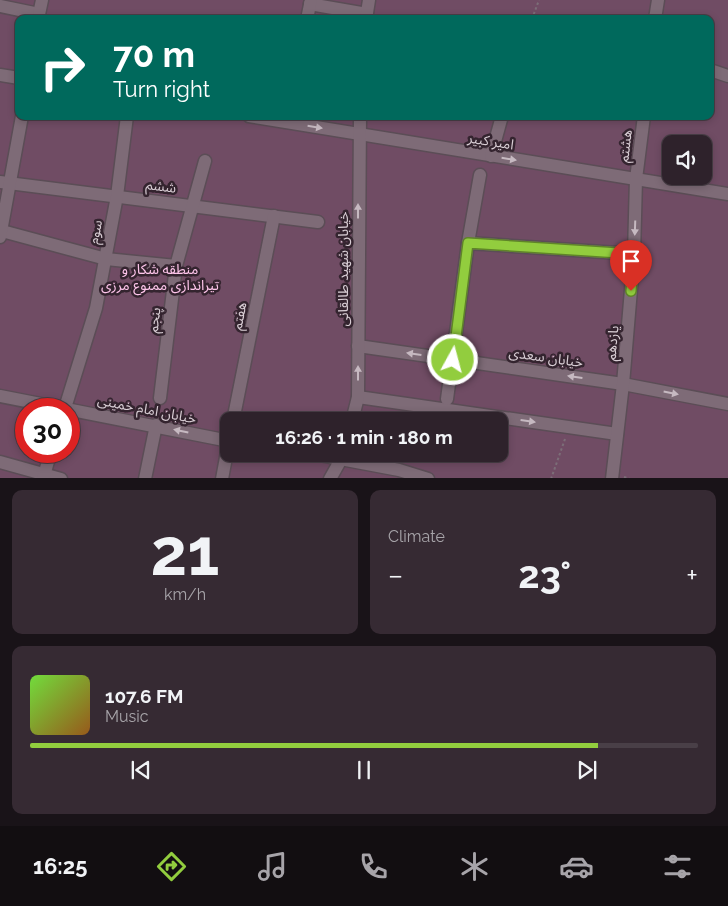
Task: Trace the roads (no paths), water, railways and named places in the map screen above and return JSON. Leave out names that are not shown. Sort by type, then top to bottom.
[{"type":"street","points":[[38,15],[42,0]]},
{"type":"street","points":[[366,15],[369,0]]},
{"type":"street","points":[[656,15],[658,0]]},
{"type":"street","points":[[308,15],[311,2],[362,15]]},
{"type":"street","points":[[0,6],[34,15]]},
{"type":"street","points":[[714,71],[728,76]]},
{"type":"street","points":[[0,74],[15,77]]},
{"type":"street","points":[[21,120],[4,182],[1,234],[106,258],[176,266]]},
{"type":"street","name":"سوم","points":[[68,398],[96,308],[117,196],[126,120]]},
{"type":"street","name":"امیر کبیر","points":[[291,120],[358,134],[728,194]]},
{"type":"street","name":"خیابان شهيد طالقانی","points":[[354,412],[358,397],[360,120]]},
{"type":"street","points":[[491,156],[501,120]]},
{"type":"street","name":"هشتم","points":[[636,179],[643,120]]},
{"type":"street","name":"پنجم","points":[[160,398],[176,266],[205,162]]},
{"type":"street","points":[[447,398],[468,243],[480,175]]},
{"type":"street","name":"یازدهم","points":[[612,478],[623,384],[634,254],[636,179]]},
{"type":"street","name":"ششم","points":[[4,182],[318,222]]},
{"type":"street","name":"هفتم","points":[[235,412],[274,216]]},
{"type":"street","points":[[468,243],[634,254]]},
{"type":"street","name":"خیابان سعدی","points":[[358,346],[623,384],[728,404]]},
{"type":"street","name":"خیابان امام خمینی","points":[[0,396],[15,399]]},
{"type":"street","points":[[358,397],[617,434]]},
{"type":"street","name":"خیابان امام خمینی","points":[[80,411],[220,439]]},
{"type":"street","points":[[145,478],[156,426]]},
{"type":"street","points":[[0,462],[43,476],[61,478]]},
{"type":"street","points":[[222,478],[225,462]]},
{"type":"street","points":[[330,478],[339,462]]},
{"type":"street","points":[[366,462],[428,478]]},
{"type":"street","points":[[43,476],[47,463]]},
{"type":"park label","name":"منطقه شکار و تیراندازی ممنوع مرزی","points":[[160,278]]}]
